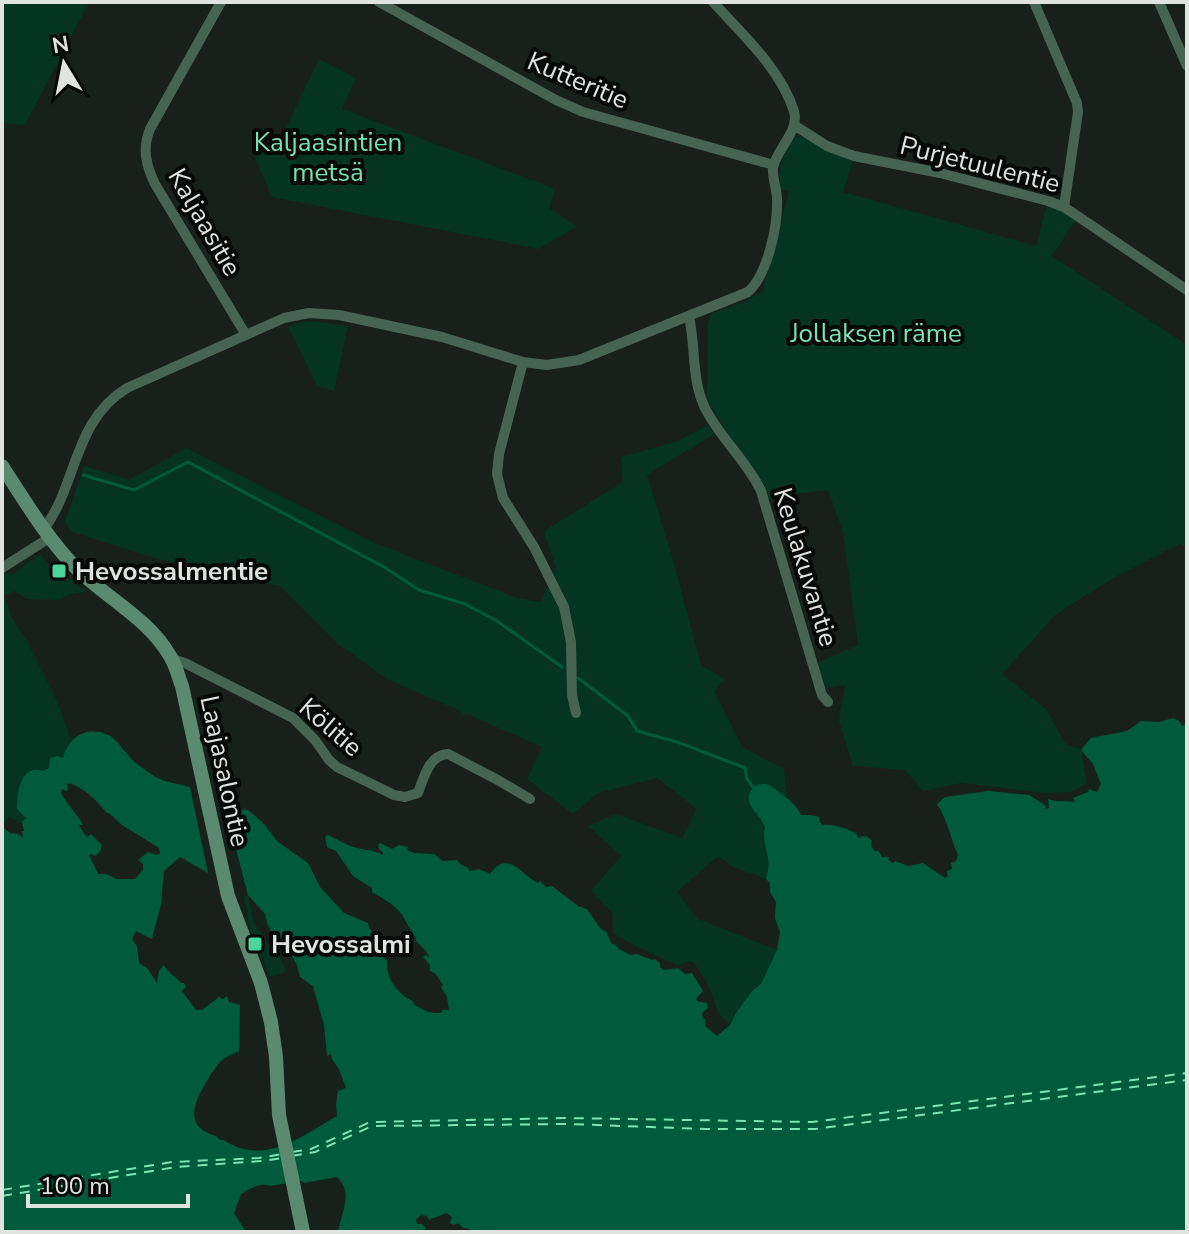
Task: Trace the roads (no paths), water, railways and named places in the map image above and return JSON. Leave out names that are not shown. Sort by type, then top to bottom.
[{"type":"main road","name":"Laajasalontie","points":[[2,466],[47,534],[87,579],[153,632],[172,659],[182,686],[228,896],[261,983],[271,1022],[279,1115],[301,1224]]},
{"type":"street","name":"Kaljaasitie","points":[[221,2],[150,129],[145,154],[155,184],[246,335]]},
{"type":"street","name":"Kutteritie","points":[[379,2],[583,112],[774,165]]},
{"type":"street","points":[[2,568],[47,534],[90,426],[108,402],[127,388],[293,315],[329,313],[442,337],[523,362],[547,365],[579,360],[744,294],[760,279],[768,255],[777,210],[774,165],[794,125],[794,112],[771,68],[713,2]]},
{"type":"street","points":[[1034,2],[1077,103],[1064,207]]},
{"type":"street","points":[[1159,2],[1187,66]]},
{"type":"street","name":"Purjetuulentie","points":[[794,125],[827,146],[854,156],[940,173],[1064,207],[1187,290]]},
{"type":"street","name":"Keulakuvantie","points":[[689,317],[693,368],[702,400],[711,419],[761,491],[822,695],[828,702]]},
{"type":"street","points":[[523,362],[499,454],[497,474],[503,498],[541,560],[564,607],[571,642],[572,695],[576,713]]},
{"type":"street","name":"Kölitie","points":[[172,659],[293,718],[337,767],[394,795],[405,797],[418,793],[432,761],[436,756],[448,754],[530,799]]},
{"type":"waterway","points":[[83,475],[134,490],[188,462],[384,567],[419,590],[465,604],[497,621],[562,667]]},
{"type":"waterway","points":[[578,678],[628,716],[637,731],[680,743],[745,768],[747,779],[753,787]]},
{"type":"place","name":"Hevossalmentie","points":[[59,571]]},
{"type":"place","name":"Hevossalmi","points":[[255,944]]},
{"type":"park label","name":"Kaljaasintien metsä","points":[[328,157]]},
{"type":"park label","name":"Jollaksen räme","points":[[876,333]]}]
